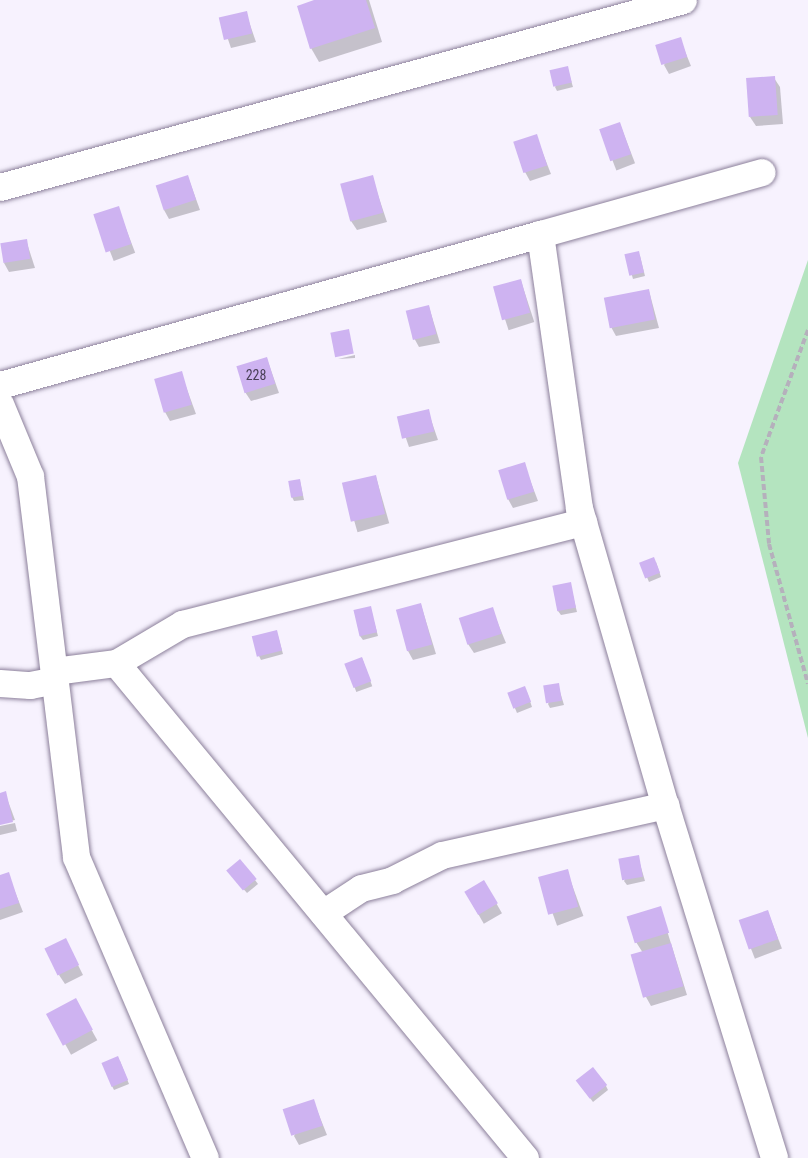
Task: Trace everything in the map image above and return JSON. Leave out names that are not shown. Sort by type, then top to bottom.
[{"type":"street","points":[[0,187],[683,0]]},
{"type":"street","points":[[0,385],[762,172]]},
{"type":"street","points":[[540,234],[583,522],[665,805],[774,1158]]},
{"type":"street","points":[[0,404],[30,476],[76,857],[205,1158]]},
{"type":"street","points":[[0,683],[30,685],[55,675],[116,663],[182,624],[583,522]]},
{"type":"street","points":[[116,663],[525,1158]]},
{"type":"street","points":[[323,913],[361,888],[392,880],[442,855],[665,805]]},
{"type":"path","points":[[808,330],[761,457],[769,544],[808,684]]},
{"type":"green space","points":[[808,260],[808,738],[738,463]]},
{"type":"building","points":[[314,0],[366,0],[375,28],[310,49],[297,6]]},
{"type":"building","points":[[247,11],[252,33],[224,40],[219,18]]},
{"type":"building","points":[[681,37],[687,57],[661,65],[655,45]]},
{"type":"building","points":[[568,66],[572,83],[553,87],[549,70]]},
{"type":"building","points":[[775,76],[778,115],[749,117],[746,78]]},
{"type":"building","points":[[620,122],[631,154],[610,161],[599,129]]},
{"type":"building","points":[[537,134],[547,165],[523,173],[513,142]]},
{"type":"building","points":[[188,175],[196,200],[164,210],[156,186]]},
{"type":"building","points":[[373,175],[383,213],[350,221],[340,184]]},
{"type":"building","points":[[119,206],[131,244],[106,252],[93,214]]},
{"type":"building","points":[[27,239],[30,259],[3,263],[0,243]]},
{"type":"building","points":[[639,251],[644,272],[629,276],[624,254]]},
{"type":"building","points":[[521,279],[530,313],[502,320],[493,287]]},
{"type":"building","points":[[649,289],[655,319],[610,328],[604,298]]},
{"type":"building","points":[[429,305],[436,334],[413,340],[406,311]]},
{"type":"building","points":[[349,329],[354,354],[335,357],[330,333]]},
{"type":"building","points":[[267,357],[275,384],[245,393],[236,366]]},
{"type":"building","points":[[182,371],[192,405],[164,413],[154,379]]},
{"type":"building","points":[[429,409],[434,431],[402,439],[397,416]]},
{"type":"building","points":[[525,462],[534,492],[507,500],[498,470]]},
{"type":"building","points":[[376,475],[385,514],[351,522],[342,483]]},
{"type":"building","points":[[300,479],[303,496],[291,498],[288,481]]},
{"type":"building","points":[[654,557],[660,573],[645,579],[639,563]]},
{"type":"building","points":[[571,582],[576,608],[557,611],[552,586]]},
{"type":"building","points":[[421,603],[432,645],[407,651],[396,610]]},
{"type":"building","points":[[371,606],[377,632],[360,636],[353,610]]},
{"type":"building","points":[[493,607],[502,634],[467,645],[459,618]]},
{"type":"building","points":[[277,630],[282,650],[257,657],[252,636]]},
{"type":"building","points":[[362,657],[371,681],[354,688],[344,664]]},
{"type":"building","points":[[559,683],[562,701],[546,703],[543,686]]},
{"type":"building","points":[[525,686],[531,702],[513,709],[507,693]]},
{"type":"building","points":[[6,791],[13,822],[0,825],[0,793]]},
{"type":"building","points":[[639,855],[643,877],[622,880],[618,859]]},
{"type":"building","points":[[240,859],[257,879],[243,890],[226,871]]},
{"type":"building","points":[[568,869],[578,907],[548,915],[538,877]]},
{"type":"building","points":[[9,872],[19,903],[0,909],[0,875]]},
{"type":"building","points":[[484,880],[498,903],[478,915],[464,892]]},
{"type":"building","points":[[661,906],[669,933],[635,943],[627,917]]},
{"type":"building","points":[[768,910],[778,939],[749,949],[739,920]]},
{"type":"building","points":[[66,938],[79,965],[58,975],[44,949]]},
{"type":"building","points":[[671,943],[683,986],[643,998],[631,955]]},
{"type":"building","points":[[76,998],[93,1030],[63,1046],[46,1014]]},
{"type":"building","points":[[118,1056],[128,1080],[112,1087],[101,1063]]},
{"type":"building","points":[[593,1067],[607,1085],[590,1099],[576,1081]]},
{"type":"building","points":[[314,1099],[323,1126],[291,1136],[283,1109]]}]
